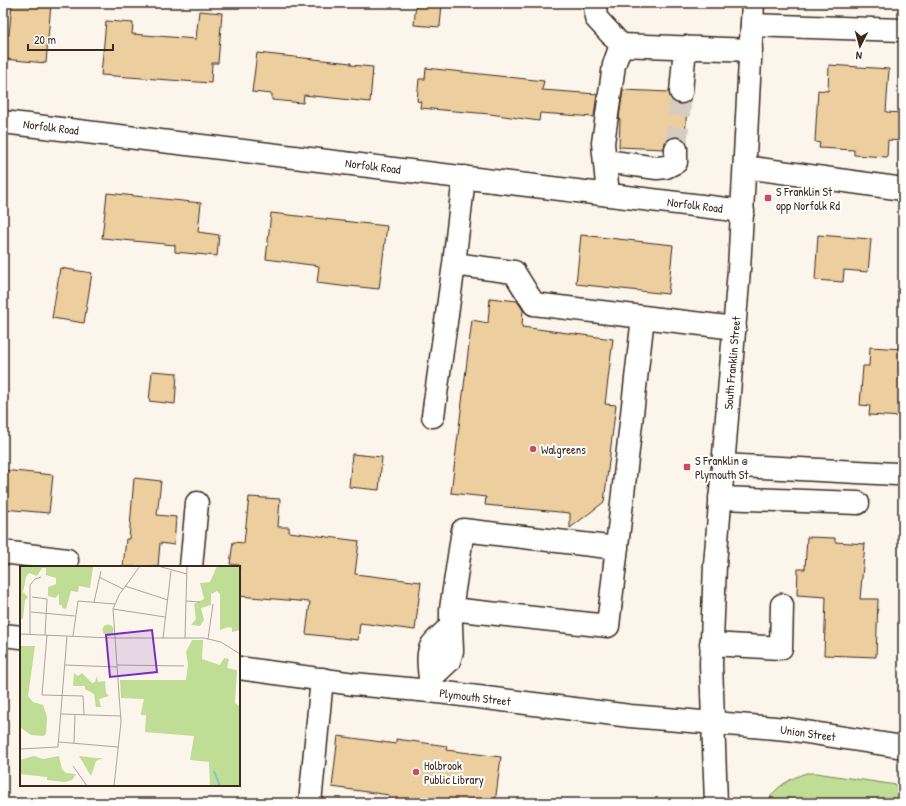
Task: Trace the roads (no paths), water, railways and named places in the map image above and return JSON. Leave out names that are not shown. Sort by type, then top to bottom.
[{"type":"main road","points":[[595,3],[596,18],[621,45],[751,50]]},
{"type":"main road","name":"South Franklin Street","points":[[716,803],[712,723],[711,644],[715,565],[735,328],[746,167],[753,3]]},
{"type":"main road","points":[[752,25],[903,30]]},
{"type":"main road","points":[[608,194],[603,143],[614,65],[621,45]]},
{"type":"main road","points":[[681,92],[685,47]]},
{"type":"main road","name":"Norfolk Road","points":[[3,122],[743,211]]},
{"type":"main road","points":[[605,161],[657,168],[666,167],[676,162],[676,149]]},
{"type":"main road","points":[[746,167],[903,189]]},
{"type":"main road","points":[[433,416],[454,264],[464,177]]},
{"type":"main road","points":[[454,264],[514,272],[534,304],[735,328]]},
{"type":"main road","points":[[451,618],[608,626],[643,317]]},
{"type":"main road","points":[[723,465],[896,474]]},
{"type":"main road","points":[[720,498],[858,503]]},
{"type":"main road","points":[[191,566],[197,503]]},
{"type":"main road","points":[[431,685],[429,654],[432,645],[451,618],[463,530],[617,548]]},
{"type":"main road","points":[[3,552],[67,560],[66,566]]},
{"type":"main road","points":[[711,644],[781,648],[782,605]]},
{"type":"main road","points":[[3,635],[20,637]]},
{"type":"main road","name":"Plymouth Street","points":[[240,668],[354,684],[431,685],[630,716],[712,723]]},
{"type":"main road","points":[[310,803],[322,679]]},
{"type":"main road","name":"Union Street","points":[[712,723],[788,729],[903,747]]},
{"type":"tunnel","points":[[676,149],[681,92]]},
{"type":"place","name":"S Franklin St opp Norfolk Rd","points":[[768,198]]},
{"type":"place","name":"Walgreens","points":[[533,449]]},
{"type":"place","name":"S Franklin @ Plymouth St","points":[[687,467]]},
{"type":"place","name":"Holbrook Public Library","points":[[416,772]]}]
